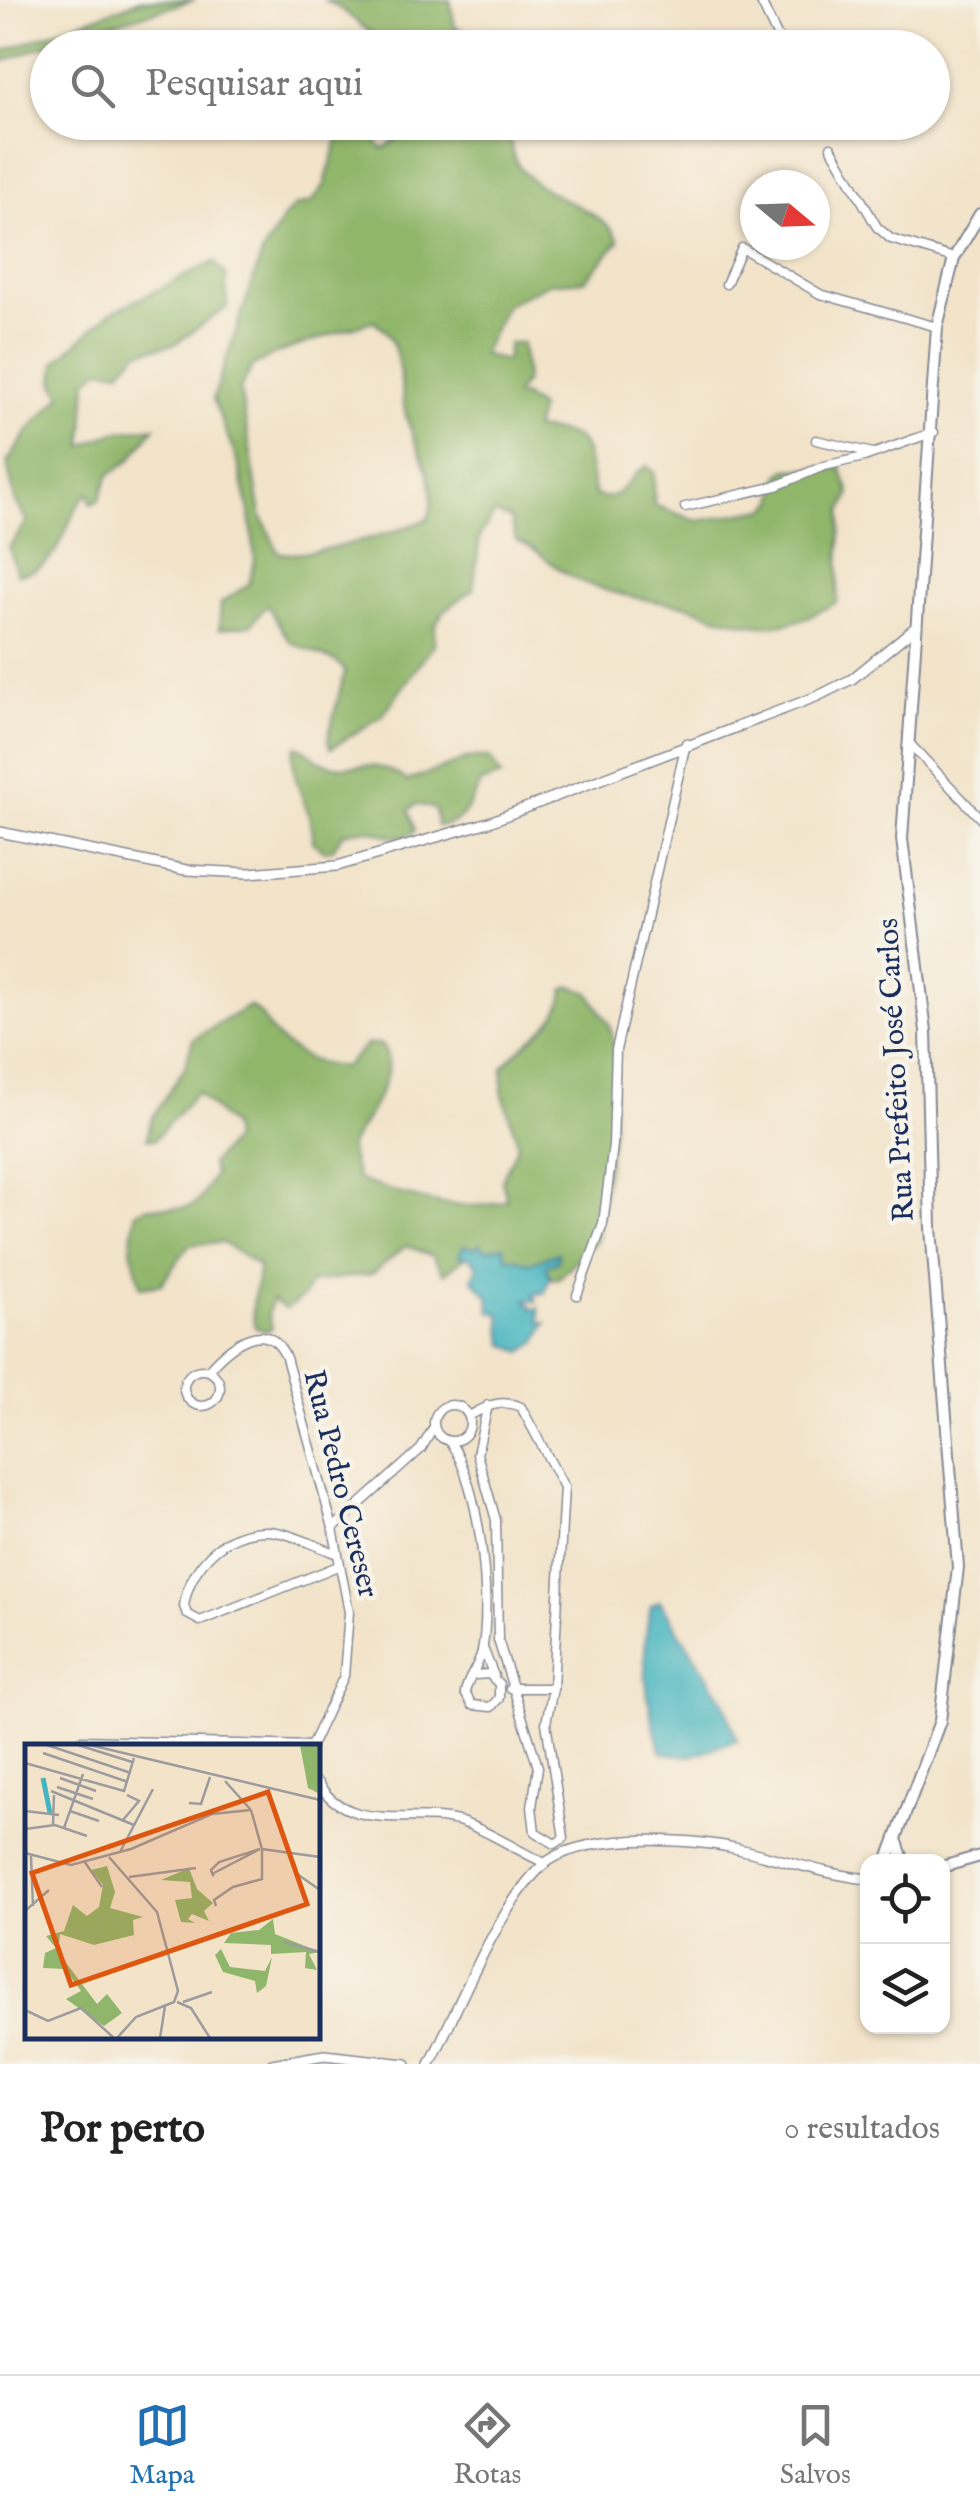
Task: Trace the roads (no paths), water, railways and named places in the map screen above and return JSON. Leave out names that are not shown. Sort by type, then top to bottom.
[{"type":"main road","name":"Rua Prefeito José Carlos","points":[[890,1854],[946,1699],[958,1567],[931,1228],[926,1030],[902,839],[934,432],[937,327],[954,258],[980,214]]},
{"type":"main road","points":[[896,1838],[901,1854]]},
{"type":"main road","points":[[950,1865],[980,1856]]},
{"type":"street","points":[[760,0],[774,30]]},
{"type":"street","points":[[831,147],[877,227],[891,239],[954,258]]},
{"type":"street","points":[[726,284],[742,248],[820,294],[937,327]]},
{"type":"street","points":[[685,508],[764,490],[824,466],[878,453],[934,432]]},
{"type":"street","points":[[816,440],[878,453]]},
{"type":"street","points":[[0,832],[186,870],[250,873],[337,866],[489,822],[686,743],[818,696],[852,679],[919,624]]},
{"type":"street","points":[[577,1294],[602,1224],[613,1145],[616,1050],[666,848],[686,743]]},
{"type":"street","points":[[910,744],[980,818]]},
{"type":"street","name":"Rua Pedro Cereser","points":[[208,1370],[244,1337],[271,1338],[281,1344],[333,1528],[349,1612],[348,1656],[312,1744]]},
{"type":"street","points":[[220,1382],[208,1370],[193,1372],[184,1388],[190,1402],[203,1407],[212,1404],[219,1396],[229,1351]]},
{"type":"street","points":[[483,1648],[499,1698],[490,1707],[478,1708],[465,1693],[483,1648],[483,1556],[462,1464],[464,1436],[469,1416],[488,1406],[502,1402],[521,1407],[564,1486],[553,1688],[546,1723],[546,1748],[564,1838],[555,1844],[536,1832],[532,1807],[538,1767],[498,1640],[496,1520],[478,1454],[488,1406]]},
{"type":"street","points":[[333,1528],[421,1449],[434,1426],[435,1415],[449,1404],[461,1406],[469,1416]]},
{"type":"street","points":[[434,1426],[462,1464]]},
{"type":"street","points":[[421,1449],[464,1436]]},
{"type":"street","points":[[335,1553],[268,1530],[224,1543],[201,1564],[186,1595],[187,1614],[200,1621],[338,1566]]},
{"type":"street","points":[[475,1675],[495,1678]]},
{"type":"street","points":[[510,1688],[553,1688]]},
{"type":"street","points":[[81,1740],[234,1744]]},
{"type":"street","points":[[320,1785],[332,1800],[358,1814],[463,1823],[545,1863]]},
{"type":"street","points":[[430,2064],[518,1895],[545,1863],[618,1842],[704,1843],[860,1878]]},
{"type":"street","points":[[272,2064],[324,2055],[406,2064]]},
{"type":"water","points":[[480,1243],[485,1250],[504,1246],[506,1256],[530,1263],[558,1253],[558,1261],[546,1265],[550,1277],[544,1293],[534,1294],[537,1301],[526,1300],[533,1309],[539,1308],[541,1322],[547,1323],[536,1343],[522,1352],[504,1344],[500,1314],[490,1311],[489,1296],[472,1279],[478,1267],[471,1258],[459,1256],[463,1246],[476,1248]]},
{"type":"water","points":[[660,1601],[723,1700],[737,1740],[691,1756],[662,1753],[648,1699],[645,1661],[651,1606]]}]
